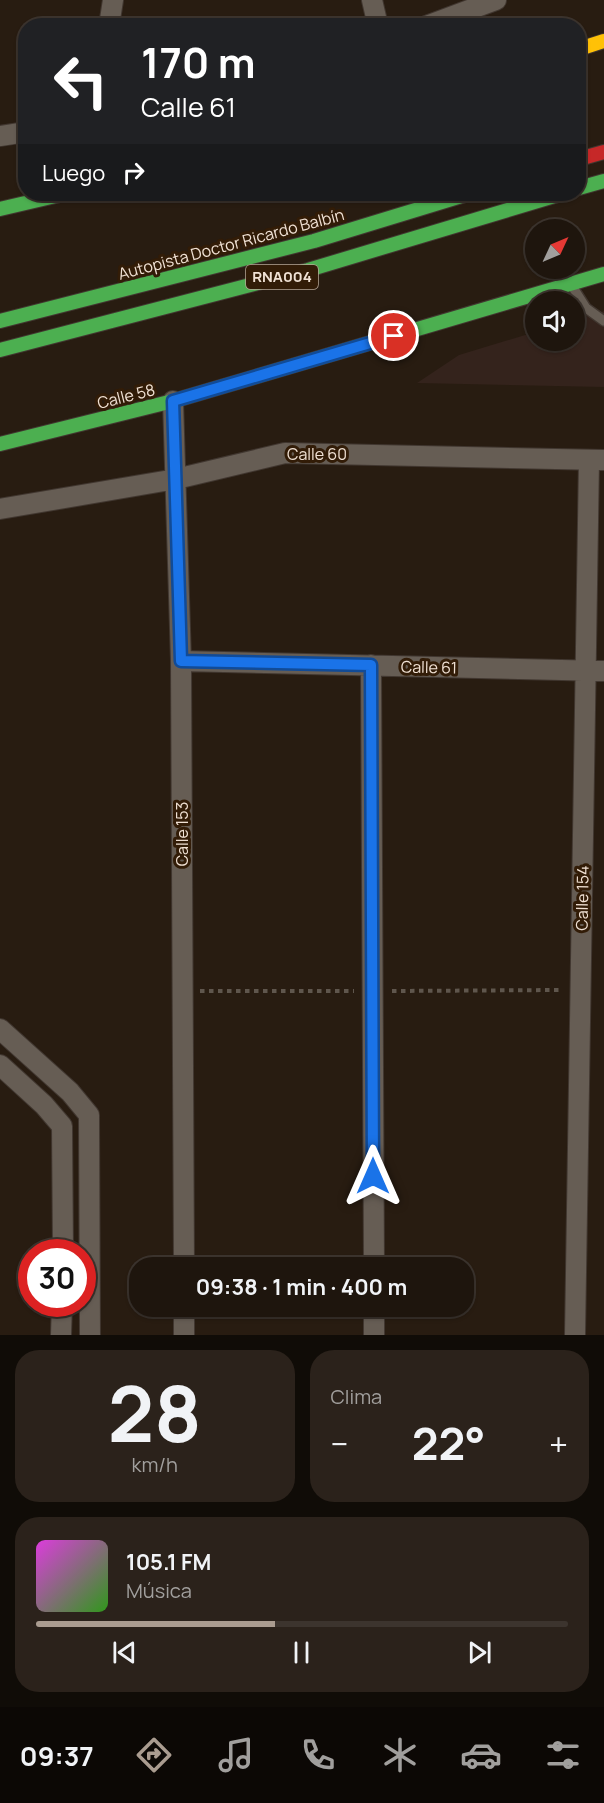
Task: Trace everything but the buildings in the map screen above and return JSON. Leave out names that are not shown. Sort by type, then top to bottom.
[{"type":"main road","points":[[586,47],[604,41]]},
{"type":"main road","points":[[586,157],[604,152]]},
{"type":"main road","points":[[586,186],[604,181]]},
{"type":"main road","points":[[0,209],[34,201]]},
{"type":"main road","name":"Autopista Doctor Ricardo Balbín","points":[[0,321],[314,241],[445,201]]},
{"type":"main road","name":"RNA004","points":[[0,350],[308,270],[538,201]]},
{"type":"main road","name":"Calle 58","points":[[0,444],[173,401],[604,274]]},
{"type":"street","points":[[110,18],[113,0]]},
{"type":"street","points":[[372,0],[376,18]]},
{"type":"street","points":[[448,18],[496,0]]},
{"type":"street","points":[[0,136],[18,133]]},
{"type":"street","name":"Calle 153","points":[[173,401],[181,661],[184,1257]]},
{"type":"street","name":"Calle 60","points":[[0,509],[176,478],[285,453],[597,460]]},
{"type":"street","name":"Calle 154","points":[[575,1335],[595,671],[597,460]]},
{"type":"street","name":"Calle 61","points":[[181,661],[595,671]]},
{"type":"street","points":[[371,665],[374,1257]]},
{"type":"street","points":[[0,1029],[70,1092],[89,1115],[89,1239]]},
{"type":"street","points":[[21,1049],[1,1066],[44,1105],[62,1126],[64,1239]]},
{"type":"street","points":[[62,1126],[89,1115]]},
{"type":"street","points":[[61,1335],[62,1317]]},
{"type":"street","points":[[90,1317],[90,1335]]},
{"type":"street","points":[[184,1317],[184,1335]]},
{"type":"street","points":[[374,1317],[374,1335]]},
{"type":"lane","points":[[570,284],[586,308],[604,321]]},
{"type":"shaded area","points":[[604,311],[604,387],[417,383],[459,355],[525,335],[525,351],[585,351],[585,317]]},
{"type":"traffic: fast","points":[[586,186],[604,181]]},
{"type":"traffic: fast","points":[[0,209],[34,201]]},
{"type":"traffic: fast","points":[[0,321],[314,241],[445,201]]},
{"type":"traffic: fast","points":[[0,350],[308,270],[538,201]]},
{"type":"traffic: fast","points":[[0,444],[173,401],[604,274]]},
{"type":"traffic: slow","points":[[586,47],[604,41]]},
{"type":"traffic: jam","points":[[586,157],[604,152]]},
{"type":"route","points":[[373,1176],[371,665],[181,661],[173,401],[394,336]]}]
